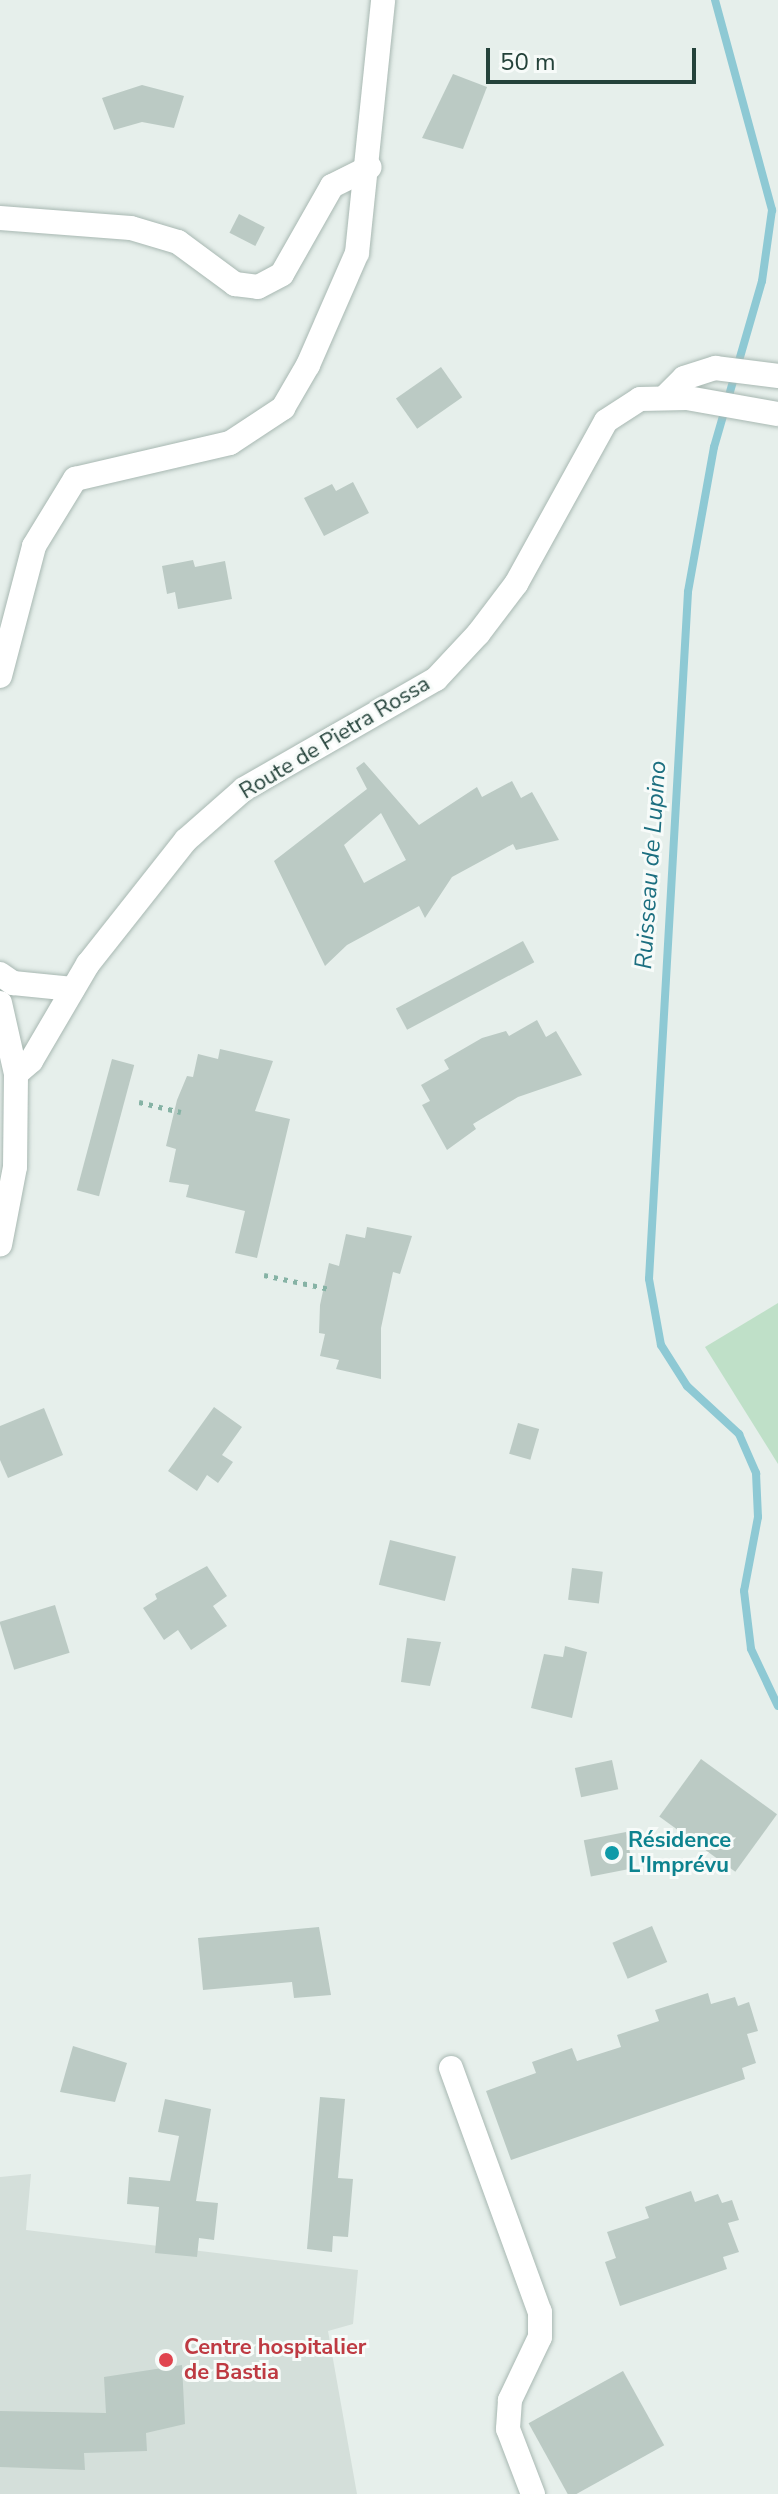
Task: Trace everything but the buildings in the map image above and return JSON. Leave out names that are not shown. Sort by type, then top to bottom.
[{"type":"street","points":[[0,676],[34,546],[75,479],[230,443],[283,408],[357,253],[370,167],[383,0]]},
{"type":"street","points":[[0,218],[131,228],[178,242],[235,284],[258,287],[282,274],[332,186],[370,167]]},
{"type":"street","points":[[676,398],[684,378],[715,368],[778,376]]},
{"type":"street","name":"Route de Pietra Rossa","points":[[16,1074],[31,1061],[73,989],[186,840],[244,789],[436,679],[516,584],[606,421],[640,399],[676,398],[774,412]]},
{"type":"street","points":[[0,974],[13,983],[73,989]]},
{"type":"street","points":[[0,1003],[16,1074],[15,1167],[0,1245]]},
{"type":"street","points":[[451,2068],[540,2312],[540,2337],[510,2400],[508,2429],[533,2494]]},
{"type":"path","points":[[139,1102],[181,1112]]},
{"type":"path","points":[[264,1275],[330,1289]]},
{"type":"shaded area","name":"Centre hospitalier de Bastia","points":[[31,2174],[26,2230],[358,2270],[353,2324],[328,2331],[357,2494],[0,2494],[0,2177]]},
{"type":"green space","points":[[778,1303],[778,1464],[705,1347]]},
{"type":"waterway","name":"Ruisseau de Lupino","points":[[715,0],[772,210],[762,281],[714,447],[688,592],[649,1279],[661,1345],[687,1386],[739,1434],[756,1473],[758,1517],[744,1591],[751,1649],[778,1706]]},
{"type":"place","name":"Résidence L'Imprévu","points":[[612,1853]]},
{"type":"place","name":"Centre hospitalier de Bastia","points":[[166,2360]]}]
